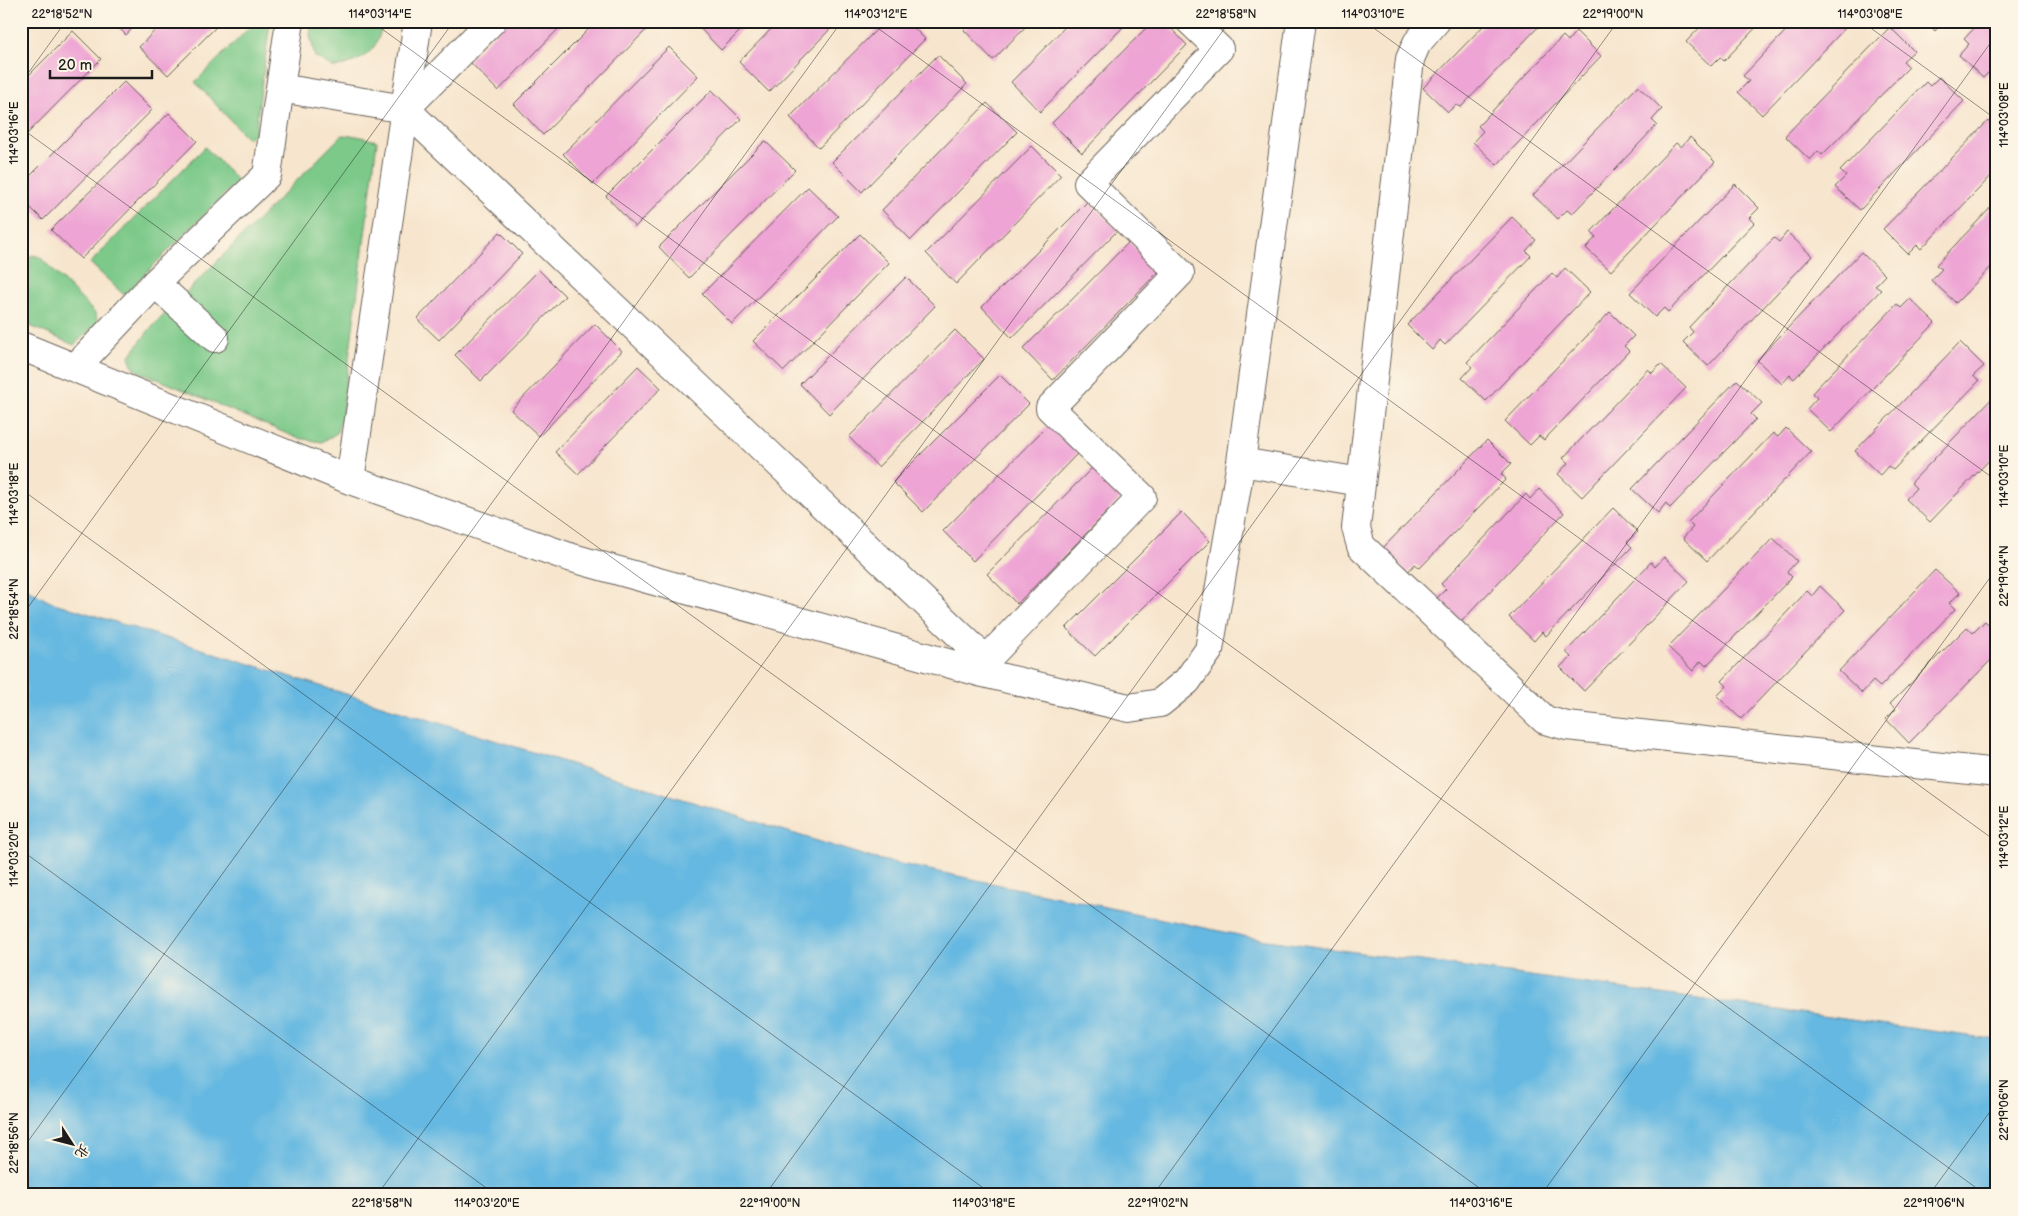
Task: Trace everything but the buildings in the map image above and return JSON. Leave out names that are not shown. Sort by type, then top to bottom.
[{"type":"lane","points":[[75,368],[155,283],[267,175],[290,21]]},
{"type":"lane","points":[[350,480],[418,21]]},
{"type":"lane","points":[[405,109],[492,21]]},
{"type":"lane","points":[[984,666],[1142,497],[1050,408],[1180,273],[1088,183],[1218,48],[1190,21]]},
{"type":"lane","points":[[21,346],[350,480],[569,557],[984,666],[1129,708],[1160,703],[1187,681],[1209,650],[1241,462],[1301,21]]},
{"type":"lane","points":[[1436,21],[1417,43],[1410,59],[1356,528],[1360,546],[1545,720],[1567,726],[1997,773]]},
{"type":"lane","points":[[280,88],[405,109],[984,666]]},
{"type":"lane","points":[[155,283],[215,338]]},
{"type":"lane","points":[[1241,462],[1361,482]]},
{"type":"green space","points":[[256,21],[270,23],[255,134],[247,138],[195,82]]},
{"type":"green space","points":[[312,21],[382,21],[377,41],[368,54],[354,62],[335,68],[315,57],[310,35]]},
{"type":"green space","points":[[342,135],[357,136],[377,141],[342,414],[337,433],[322,442],[297,438],[134,369],[129,357],[149,330]]},
{"type":"green space","points":[[205,147],[238,181],[124,295],[90,263]]},
{"type":"green space","points":[[32,255],[40,257],[95,313],[98,322],[74,345],[21,322],[21,265]]},
{"type":"water","points":[[21,585],[48,601],[872,858],[1253,938],[1997,1040],[1997,1195],[21,1195]]}]
